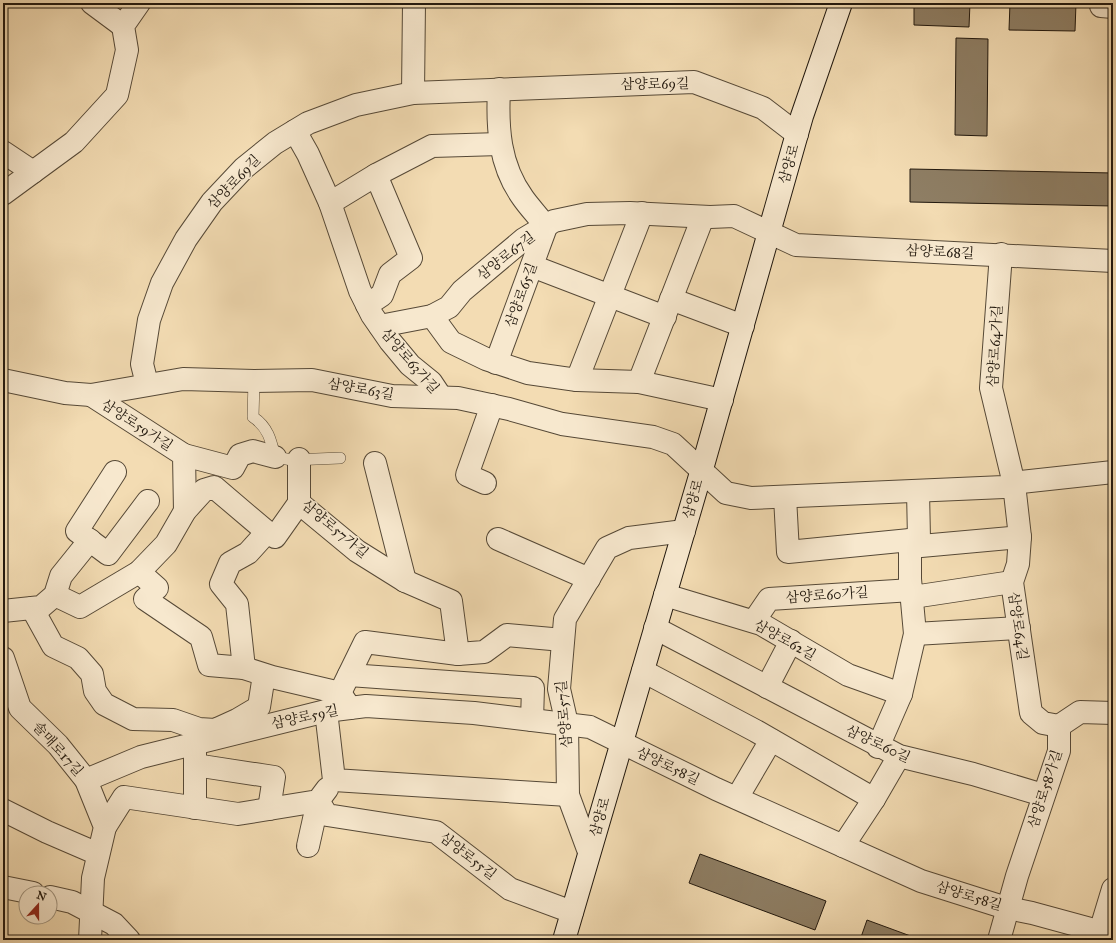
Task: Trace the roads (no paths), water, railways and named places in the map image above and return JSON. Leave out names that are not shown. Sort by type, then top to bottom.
[{"type":"street","points":[[3,194],[74,142],[117,95],[127,50],[123,26],[92,3]]},
{"type":"street","points":[[123,26],[139,3]]},
{"type":"street","points":[[413,93],[414,3]]},
{"type":"street","name":"삼양로","points":[[564,940],[722,400],[797,134],[841,3]]},
{"type":"street","points":[[1101,3],[1101,6],[1113,7]]},
{"type":"street","name":"삼양로69길","points":[[147,384],[142,364],[149,320],[162,283],[186,239],[212,202],[244,168],[275,143],[308,123],[356,105],[413,93],[694,82],[763,108],[797,134]]},
{"type":"street","points":[[499,89],[497,122],[502,157],[522,196],[546,227]]},
{"type":"street","name":"삼양로63가길","points":[[295,131],[308,154],[330,203],[360,291],[367,305],[380,326],[410,365],[431,382],[441,397]]},
{"type":"street","points":[[330,203],[376,175],[432,146],[500,144]]},
{"type":"street","points":[[3,152],[33,172]]},
{"type":"street","points":[[367,305],[382,295],[390,274],[411,258],[376,175]]},
{"type":"street","points":[[577,380],[642,213]]},
{"type":"street","name":"삼양로67길","points":[[380,326],[432,316],[449,307],[462,291],[524,239],[554,221],[587,214],[642,213],[703,217],[734,216],[770,232]]},
{"type":"street","points":[[639,382],[703,217]]},
{"type":"street","name":"삼양로65길","points":[[496,363],[546,227]]},
{"type":"street","name":"삼양로68길","points":[[770,232],[796,245],[1001,254],[1113,261]]},
{"type":"street","name":"삼양로64가길","points":[[1001,254],[991,388],[1014,484]]},
{"type":"street","points":[[532,266],[610,296],[743,326]]},
{"type":"street","points":[[432,316],[451,342],[496,363],[528,373],[577,380],[639,382],[722,400]]},
{"type":"street","name":"삼양로63길","points":[[3,380],[64,393],[91,395],[123,390],[147,384],[183,379],[254,381],[312,380],[392,396],[458,398],[562,424],[653,437],[673,444],[702,469]]},
{"type":"street","name":"삼양로59가길","points":[[91,395],[184,455],[233,468],[240,455],[253,451],[275,457]]},
{"type":"street","points":[[485,483],[467,475],[492,406]]},
{"type":"street","name":"삼양로59가길","points":[[184,455],[186,511]]},
{"type":"street","name":"삼양로57가길","points":[[299,459],[299,503],[357,551],[405,581],[451,601],[458,654]]},
{"type":"street","points":[[375,463],[405,581]]},
{"type":"street","points":[[702,469],[726,493],[751,498],[1004,487],[1014,484],[1113,472]]},
{"type":"street","points":[[115,472],[77,531],[108,554],[148,501]]},
{"type":"street","name":"삼양로64길","points":[[1014,484],[1020,537],[1018,564],[1012,582],[1031,713],[1043,723],[1059,726]]},
{"type":"street","points":[[55,595],[80,607],[139,572],[166,544],[186,511],[204,490],[214,487],[267,532],[275,537],[299,503]]},
{"type":"street","points":[[910,544],[920,539],[918,491]]},
{"type":"street","points":[[785,497],[788,552],[1020,537]]},
{"type":"street","name":"삼양로57길","points":[[590,852],[568,795],[567,724],[559,689],[565,619],[608,548],[629,538],[684,530]]},
{"type":"street","points":[[32,608],[53,646],[78,658],[92,674],[95,691],[104,704],[133,719],[173,720],[199,729],[215,730],[237,720],[259,707],[254,672],[237,604],[221,584],[230,563],[248,553],[267,532]]},
{"type":"street","points":[[498,539],[589,579]]},
{"type":"street","points":[[3,612],[41,607],[55,595],[61,576],[90,540]]},
{"type":"street","points":[[878,747],[901,694],[915,634],[910,544]]},
{"type":"street","points":[[139,572],[157,588],[145,599],[201,637],[209,665],[254,672],[346,692],[365,642],[458,654],[484,652],[507,635],[563,640]]},
{"type":"street","name":"삼양로60가길","points":[[754,622],[769,599],[912,593],[1012,582]]},
{"type":"street","name":"삼양로62길","points":[[665,595],[761,624],[848,675],[901,694]]},
{"type":"street","name":"삼양로60길","points":[[655,628],[878,747],[899,756],[973,774],[1043,795]]},
{"type":"street","points":[[915,634],[1018,628]]},
{"type":"street","points":[[767,687],[791,641]]},
{"type":"street","name":"솔매로17길","points":[[3,658],[20,708],[58,745],[86,780],[105,827]]},
{"type":"street","points":[[643,671],[771,740],[874,799]]},
{"type":"street","name":"삼양로59길","points":[[86,780],[141,758],[195,743],[326,711],[346,692],[533,688],[532,720]]},
{"type":"street","name":"삼양로59길","points":[[346,692],[366,706],[474,713],[590,727],[621,744]]},
{"type":"street","points":[[308,846],[318,801],[334,780],[326,711]]},
{"type":"street","points":[[1059,726],[1080,712],[1113,713]]},
{"type":"street","name":"삼양로58가길","points":[[999,940],[1007,907],[1043,795],[1059,751],[1059,726]]},
{"type":"street","points":[[737,798],[771,740]]},
{"type":"street","points":[[195,743],[195,808]]},
{"type":"street","name":"삼양로58길","points":[[621,744],[921,881],[997,906],[1007,907],[1107,934],[1113,889]]},
{"type":"street","points":[[843,846],[874,799],[899,756]]},
{"type":"street","points":[[195,765],[274,777],[269,809]]},
{"type":"street","points":[[334,780],[568,795]]},
{"type":"street","points":[[90,940],[89,928],[92,913],[93,878],[98,854],[105,827],[124,797],[238,814],[318,801]]},
{"type":"street","name":"삼양로55길","points":[[318,801],[327,815],[436,832],[510,889],[572,912]]},
{"type":"street","points":[[3,810],[47,832],[98,854]]},
{"type":"street","points":[[3,887],[18,890]]},
{"type":"street","points":[[58,899],[72,902],[114,924],[129,940]]},
{"type":"lane","points":[[254,381],[253,417],[263,424],[271,438],[275,457],[299,459],[340,458]]}]
